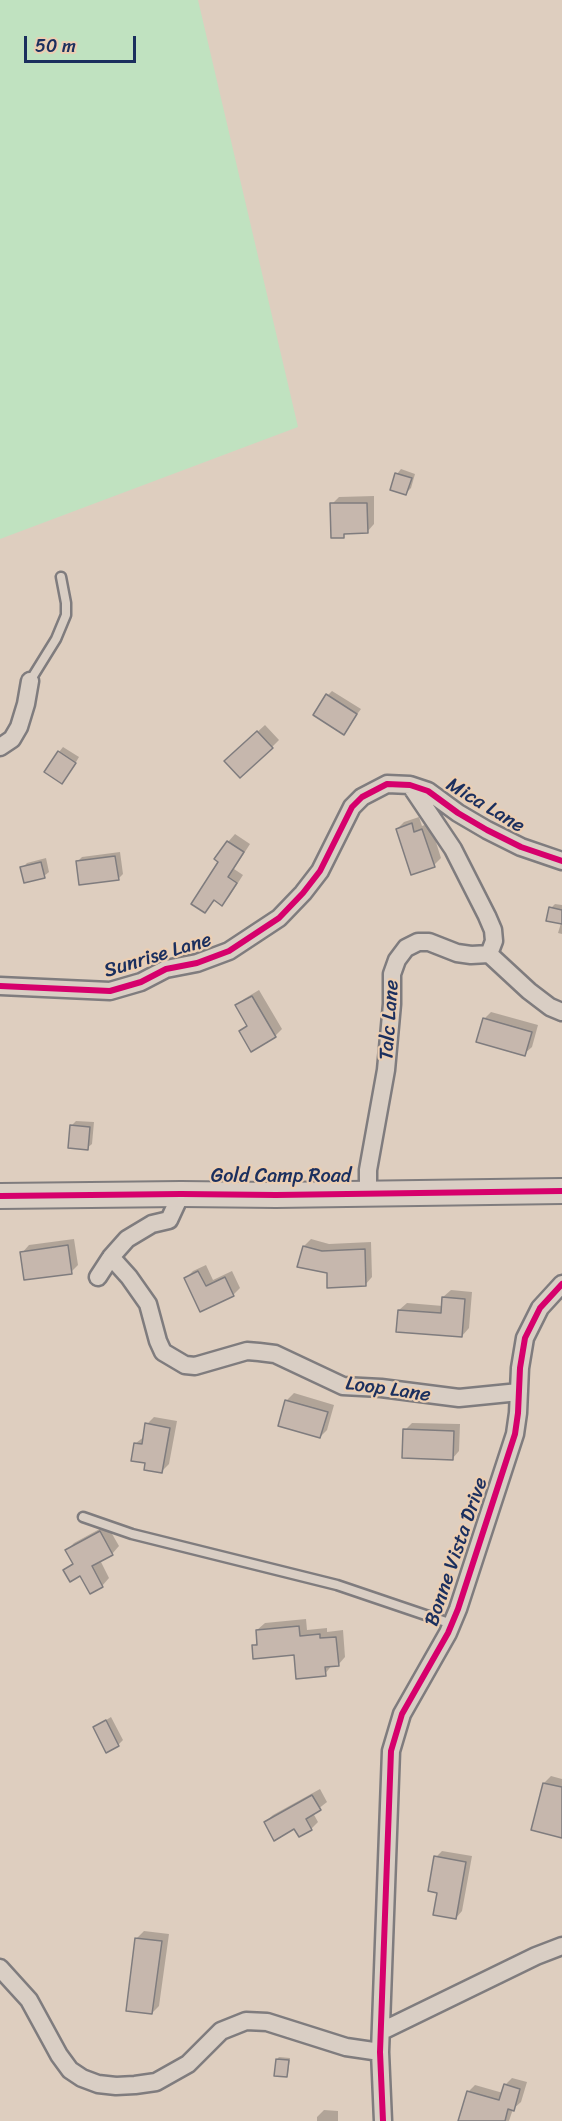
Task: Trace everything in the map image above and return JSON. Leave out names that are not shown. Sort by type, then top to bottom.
[{"type":"street","points":[[0,747],[12,739],[19,727],[30,681]]},
{"type":"street","name":"Mica Lane","points":[[279,918],[320,871],[352,807],[362,797],[387,784],[410,785],[428,791],[458,813],[487,830],[521,847],[562,861]]},
{"type":"street","points":[[410,785],[453,849],[488,916],[494,941],[489,954],[529,991],[550,1007],[562,1012]]},
{"type":"street","name":"Sunrise Lane","points":[[0,986],[110,991],[141,982],[166,969],[196,963],[229,951],[279,918]]},
{"type":"street","name":"Talc Lane","points":[[368,1194],[368,1170],[387,1060],[392,974],[397,960],[406,948],[418,942],[429,942],[457,953],[489,954]]},
{"type":"street","name":"Gold Camp Road","points":[[0,1196],[562,1191]]},
{"type":"street","points":[[98,1277],[127,1239],[152,1224],[169,1220],[181,1194]]},
{"type":"street","name":"Loop Lane","points":[[111,1257],[148,1304],[163,1352],[185,1365],[195,1366],[247,1351],[275,1354],[343,1386],[381,1388],[459,1398],[519,1392]]},
{"type":"street","name":"Bonne Vista Drive","points":[[383,2121],[380,2052],[391,1751],[402,1714],[452,1624],[515,1434],[520,1368],[525,1338],[540,1308],[562,1284]]},
{"type":"street","points":[[382,2031],[536,1956],[562,1946]]},
{"type":"street","points":[[0,1968],[29,2000],[59,2055],[70,2070],[98,2084],[126,2086],[156,2082],[188,2064],[221,2031],[246,2021],[267,2022],[346,2047],[380,2052]]},
{"type":"lane","points":[[30,681],[56,639],[66,615],[61,577]]},
{"type":"lane","points":[[83,1517],[132,1534],[337,1585],[452,1624]]},
{"type":"green space","points":[[0,0],[198,0],[298,427],[0,539]]},
{"type":"building","points":[[395,473],[412,478],[406,495],[390,490]]},
{"type":"building","points":[[330,503],[367,503],[368,533],[344,534],[344,538],[331,538]]},
{"type":"building","points":[[326,694],[357,714],[344,735],[313,715]]},
{"type":"building","points":[[257,731],[273,748],[240,778],[224,761]]},
{"type":"building","points":[[58,751],[76,763],[62,784],[44,772]]},
{"type":"building","points":[[412,823],[414,832],[422,829],[435,867],[411,875],[396,829]]},
{"type":"building","points":[[227,841],[244,852],[228,877],[237,883],[222,906],[214,900],[205,913],[191,904],[218,862],[214,859]]},
{"type":"building","points":[[115,856],[119,880],[79,885],[76,861]]},
{"type":"building","points":[[41,862],[45,878],[24,883],[20,867]]},
{"type":"building","points":[[549,907],[562,910],[562,924],[546,921]]},
{"type":"building","points":[[252,996],[276,1037],[251,1052],[239,1031],[247,1026],[235,1005]]},
{"type":"building","points":[[483,1018],[532,1032],[525,1056],[476,1042]]},
{"type":"building","points":[[70,1125],[90,1127],[88,1150],[68,1148]]},
{"type":"building","points":[[68,1245],[72,1274],[24,1280],[20,1252]]},
{"type":"building","points":[[303,1246],[322,1251],[365,1249],[366,1286],[327,1288],[327,1273],[297,1267]]},
{"type":"building","points":[[198,1271],[206,1286],[225,1277],[234,1296],[200,1312],[184,1278]]},
{"type":"building","points":[[442,1297],[465,1299],[462,1337],[396,1332],[398,1310],[441,1313]]},
{"type":"building","points":[[285,1400],[328,1412],[320,1438],[278,1426]]},
{"type":"building","points":[[145,1423],[170,1428],[162,1473],[144,1470],[145,1463],[131,1461],[134,1443],[142,1444]]},
{"type":"building","points":[[403,1429],[454,1431],[453,1460],[402,1458]]},
{"type":"building","points":[[100,1531],[113,1555],[92,1566],[103,1587],[90,1594],[80,1576],[70,1582],[63,1570],[73,1564],[65,1550]]},
{"type":"building","points":[[299,1626],[300,1636],[320,1634],[320,1638],[336,1637],[339,1666],[325,1667],[326,1676],[296,1679],[294,1655],[253,1659],[252,1645],[257,1645],[256,1630]]},
{"type":"building","points":[[106,1720],[119,1746],[106,1753],[93,1727]]},
{"type":"building","points":[[543,1783],[562,1787],[562,1838],[531,1830]]},
{"type":"building","points":[[312,1795],[321,1810],[306,1819],[312,1830],[299,1837],[294,1829],[274,1841],[264,1822]]},
{"type":"building","points":[[434,1856],[466,1862],[456,1919],[433,1915],[437,1893],[428,1891]]},
{"type":"building","points":[[135,1938],[162,1941],[152,2014],[126,2011]]},
{"type":"building","points":[[276,2059],[289,2060],[287,2077],[274,2076]]},
{"type":"building","points":[[504,2084],[520,2089],[514,2111],[508,2109],[505,2121],[458,2121],[467,2091],[499,2100]]},
{"type":"cycle path","points":[[0,986],[110,991],[141,982],[166,969],[197,963],[229,951],[279,918],[303,893],[320,871],[352,807],[362,797],[387,784],[410,785],[428,791],[458,813],[487,830],[521,847],[562,861]]},
{"type":"cycle path","points":[[0,1196],[562,1191]]},
{"type":"cycle path","points":[[383,2121],[380,2052],[391,1751],[402,1714],[448,1633],[458,1609],[515,1434],[520,1368],[525,1338],[540,1308],[562,1284]]}]
